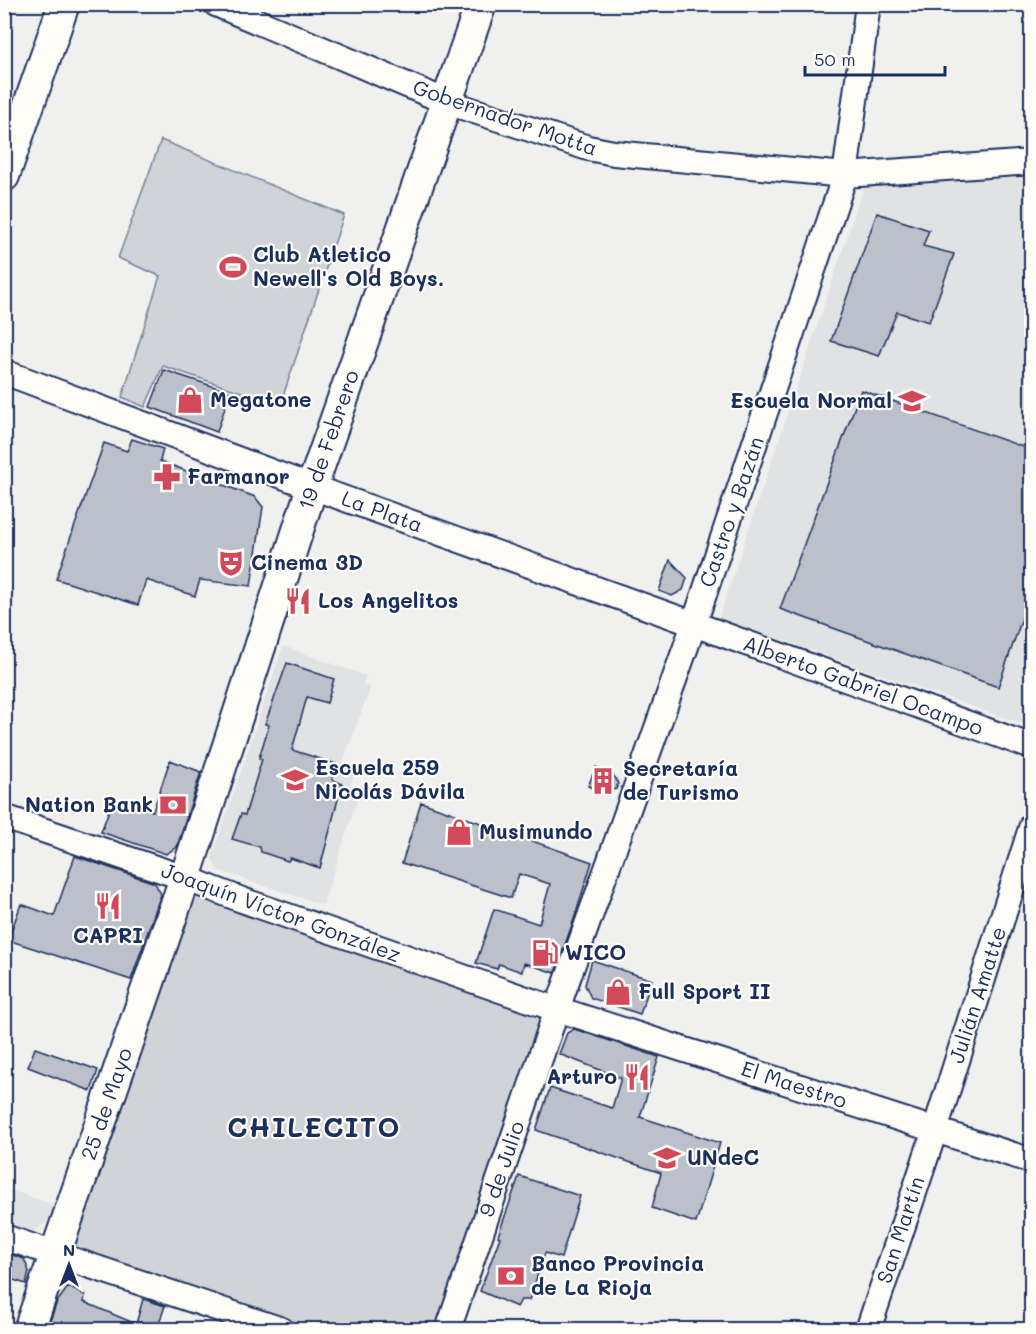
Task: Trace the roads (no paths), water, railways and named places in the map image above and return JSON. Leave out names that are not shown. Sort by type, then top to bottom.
[{"type":"main road","points":[[4,176],[64,4]]},
{"type":"main road","name":"19 de Febrero","points":[[185,878],[312,487],[481,4]]},
{"type":"main road","name":"25 de Mayo","points":[[29,1329],[185,878]]},
{"type":"street","name":"Gobernador Motta","points":[[216,4],[447,102],[588,148],[614,153],[845,175],[1032,162]]},
{"type":"street","name":"Castro y Bazán","points":[[557,1009],[694,624],[845,175],[868,4]]},
{"type":"street","name":"La Plata","points":[[4,372],[312,487],[694,624]]},
{"type":"street","name":"Alberto Gabriel Ocampo","points":[[694,624],[1032,747]]},
{"type":"street","name":"Joaquín Víctor González","points":[[4,817],[557,1009]]},
{"type":"street","name":"Julián Amatte","points":[[934,1130],[1032,825]]},
{"type":"street","name":"El Maestro","points":[[557,1009],[1032,1161]]},
{"type":"street","name":"9 de Julio","points":[[448,1329],[557,1009]]},
{"type":"street","name":"San Martín","points":[[868,1329],[934,1130]]},
{"type":"street","points":[[4,1237],[282,1329]]},
{"type":"place","name":"Club Atletico Newell's Old Boys.","points":[[233,267]]},
{"type":"place","name":"Megatone","points":[[190,400]]},
{"type":"place","name":"Escuela Normal","points":[[912,401]]},
{"type":"place","name":"Farmanor","points":[[167,477]]},
{"type":"place","name":"Cinema 3D","points":[[231,563]]},
{"type":"place","name":"Los Angelitos","points":[[298,601]]},
{"type":"place","name":"Escuela 259 Nicolás Dávila","points":[[295,780]]},
{"type":"place","name":"Secretaría de Turismo","points":[[603,781]]},
{"type":"place","name":"Nation Bank","points":[[173,805]]},
{"type":"place","name":"Musimundo","points":[[459,832]]},
{"type":"place","name":"CAPRI","points":[[108,906]]},
{"type":"place","name":"WICO","points":[[545,953]]},
{"type":"place","name":"Full Sport II","points":[[618,992]]},
{"type":"place","name":"Arturo","points":[[637,1077]]},
{"type":"place","name":"UNdeC","points":[[667,1158]]},
{"type":"place","name":"Banco Provincia de La Rioja","points":[[511,1276]]},
{"type":"district","name":"CHILECITO","points":[[314,1128]]}]
